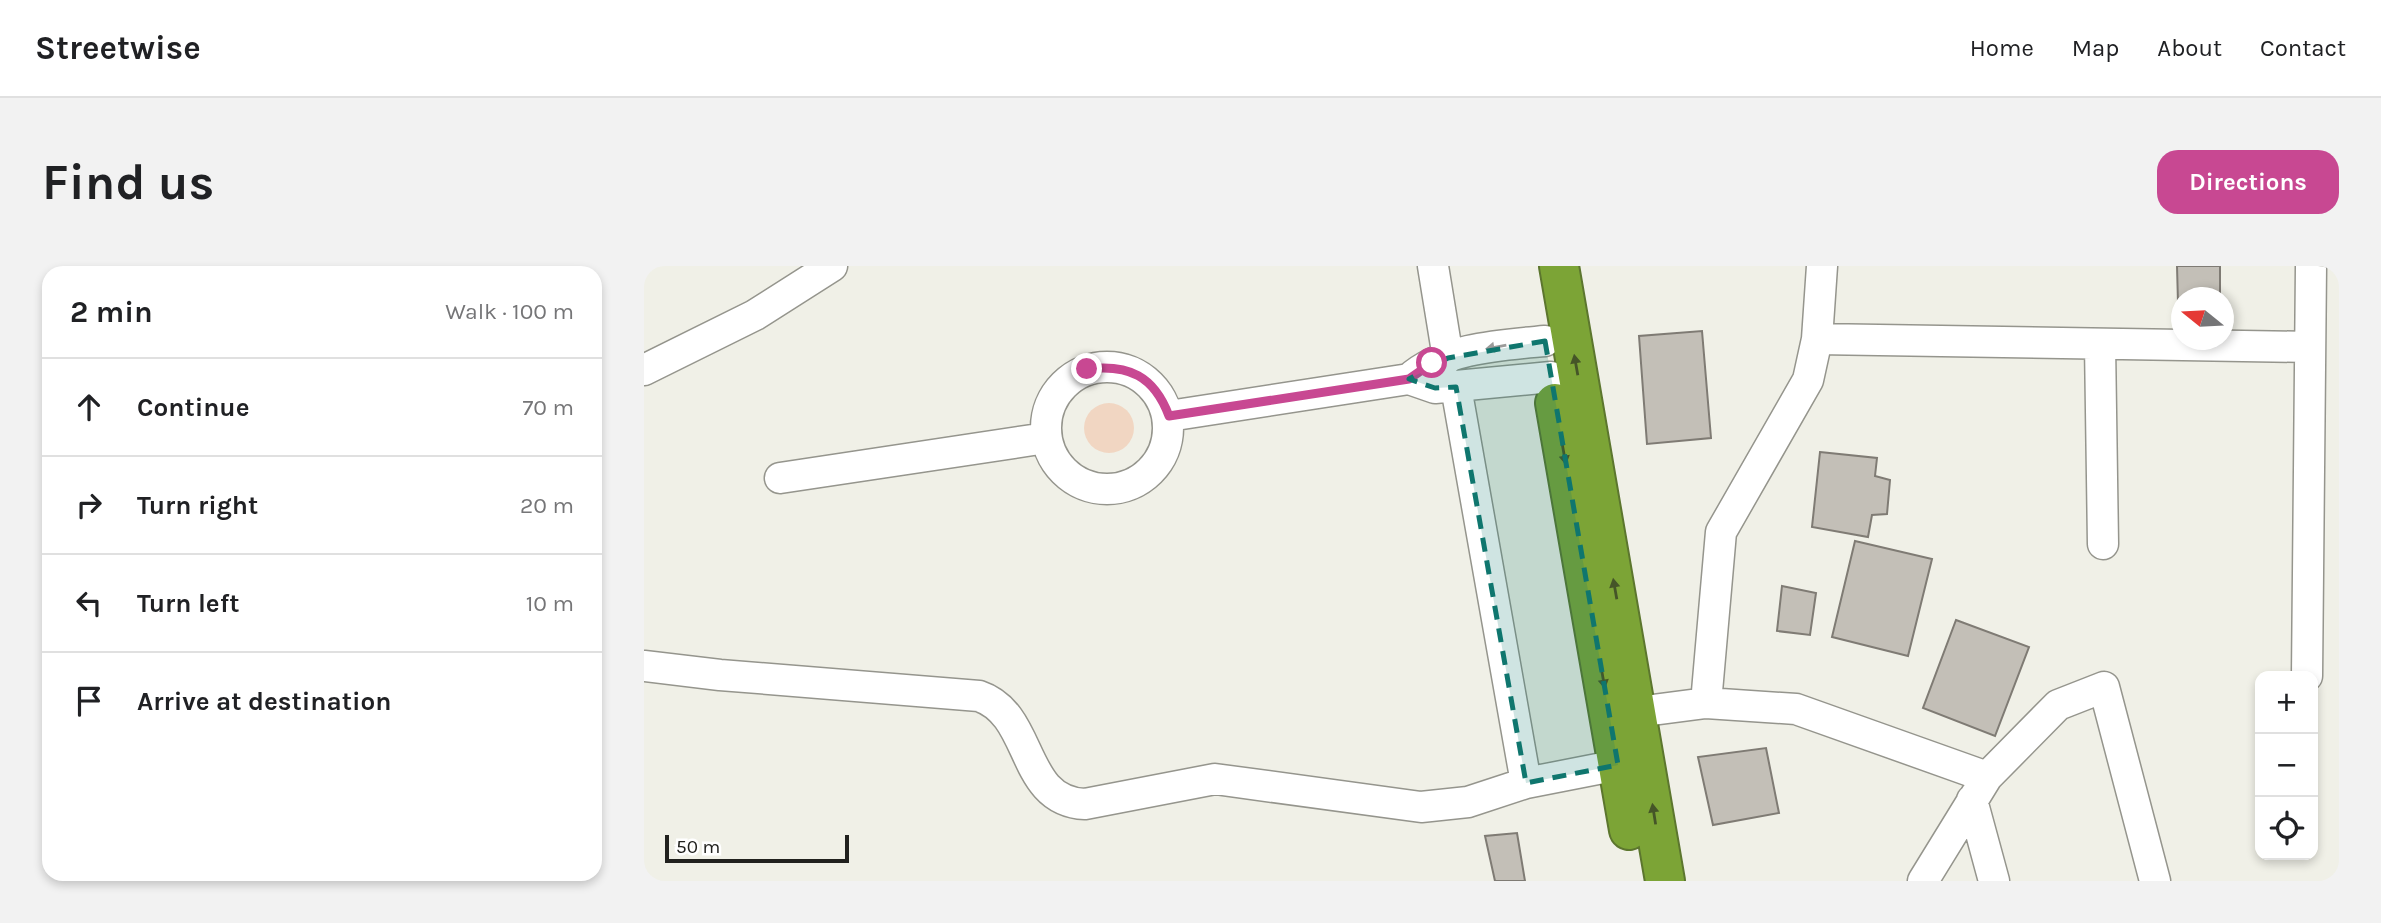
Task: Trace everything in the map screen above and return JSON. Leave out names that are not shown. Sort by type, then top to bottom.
[{"type":"highway","points":[[1532,266],[1638,881]]},
{"type":"highway","points":[[1559,266],[1665,881]]},
{"type":"street","points":[[644,370],[755,315],[832,266]]},
{"type":"street","points":[[1433,266],[1448,358]]},
{"type":"street","points":[[1706,703],[1721,533],[1808,380],[1816,339],[1822,266]]},
{"type":"street","points":[[2307,671],[2311,266]]},
{"type":"street","points":[[1816,339],[2311,347]]},
{"type":"street","points":[[2100,344],[2103,544]]},
{"type":"street","points":[[1409,379],[1421,368],[1448,358],[1498,346],[1548,359]]},
{"type":"street","points":[[1169,416],[1409,379],[1435,388],[1456,387],[1548,359]]},
{"type":"street","points":[[1109,367],[1131,372],[1150,383],[1163,401],[1169,416],[1169,440],[1162,458],[1151,472],[1135,483],[1116,488],[1097,488],[1079,482],[1063,470],[1052,455],[1046,438],[1046,416],[1054,396],[1068,380],[1087,369],[1109,367]]},
{"type":"street","points":[[1456,387],[1526,783]]},
{"type":"street","points":[[780,478],[1046,438]]},
{"type":"street","points":[[644,666],[720,675],[979,696],[993,701],[1003,709],[1044,786],[1069,803],[1085,804],[1215,779],[1421,807],[1468,802],[1526,783],[1618,765]]},
{"type":"street","points":[[1923,881],[1980,789],[2058,705],[2104,687],[2155,881]]},
{"type":"street","points":[[1637,712],[1706,703],[1796,709],[1980,789]]},
{"type":"street","points":[[1980,789],[1994,881]]},
{"type":"highlighted area","points":[[1545,341],[1618,765],[1526,783],[1456,387],[1435,388],[1409,379],[1448,358]]},
{"type":"shaded area","points":[[1109,403],[1127,410],[1134,428],[1127,446],[1109,453],[1091,446],[1084,428],[1091,410]]},
{"type":"building","points":[[2177,266],[2220,266],[2220,287],[2178,287]]},
{"type":"building","points":[[1702,331],[1711,438],[1647,444],[1639,336]]},
{"type":"building","points":[[1820,452],[1877,458],[1875,476],[1890,480],[1887,514],[1872,515],[1868,537],[1812,527]]},
{"type":"building","points":[[1855,541],[1932,559],[1908,656],[1832,637]]},
{"type":"building","points":[[1782,586],[1816,593],[1810,635],[1777,631]]},
{"type":"building","points":[[1956,620],[2029,647],[1995,736],[1923,708]]},
{"type":"building","points":[[1766,748],[1779,813],[1713,825],[1698,757]]},
{"type":"building","points":[[1517,833],[1525,881],[1495,881],[1485,836]]},
{"type":"route","points":[[1087,369],[1109,367],[1131,372],[1150,383],[1163,401],[1169,416],[1409,379],[1421,368],[1432,363]]}]
